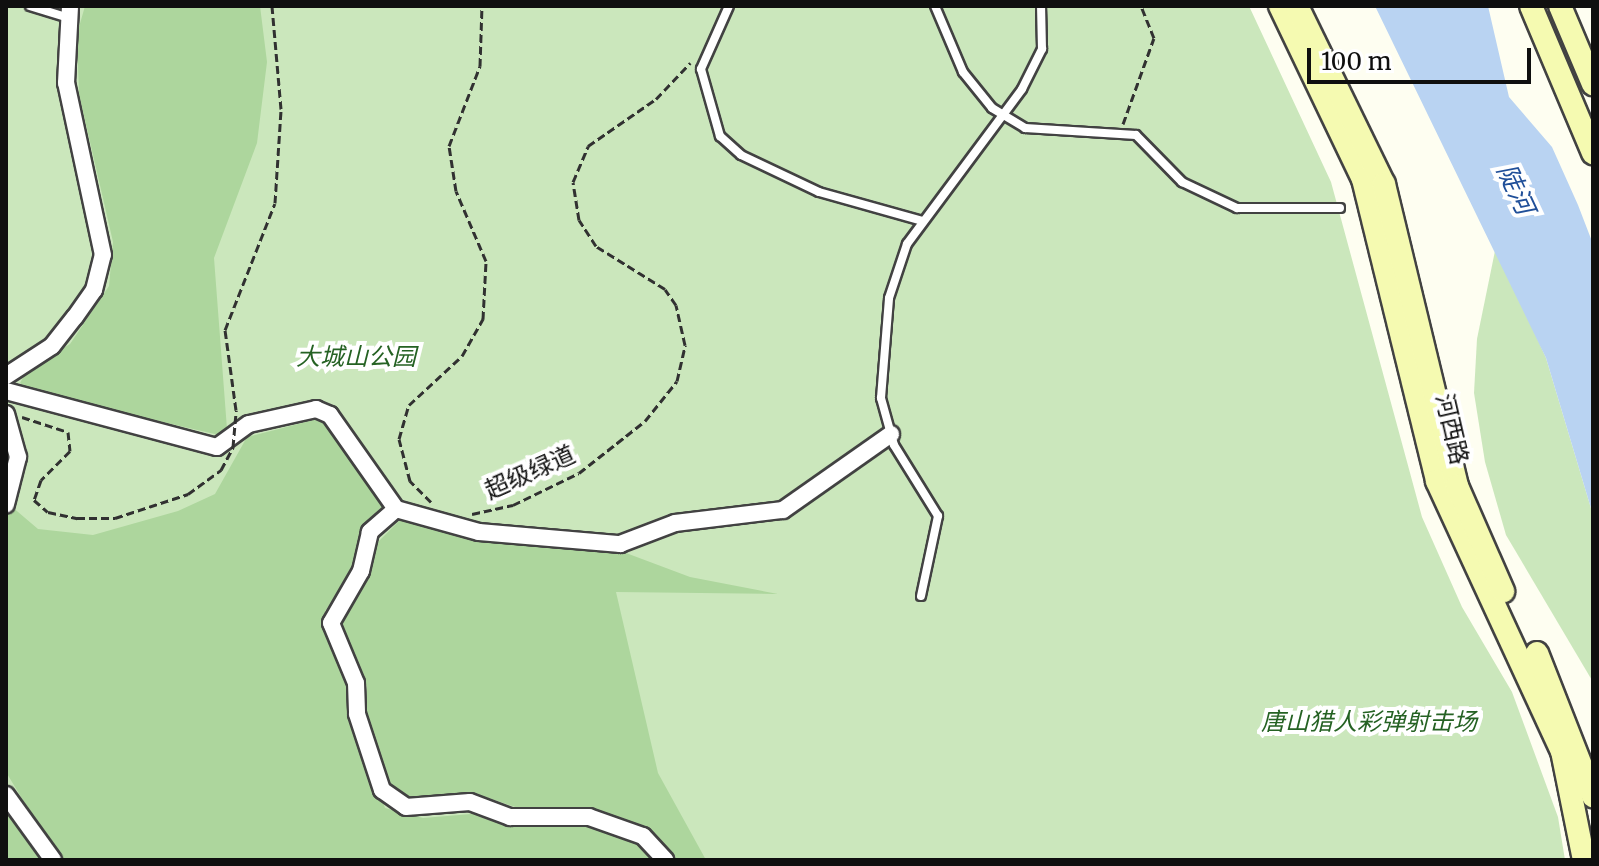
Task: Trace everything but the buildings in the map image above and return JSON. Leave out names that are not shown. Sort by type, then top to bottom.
[{"type":"street","name":"河西路","points":[[1280,6],[1363,179],[1437,481],[1562,751],[1584,860]]},
{"type":"street","name":"河西路","points":[[1297,6],[1388,197],[1457,486],[1490,568],[1557,690],[1593,796]]},
{"type":"street","points":[[1531,6],[1593,153]]},
{"type":"street","points":[[1560,6],[1593,84]]},
{"type":"street","points":[[6,376],[52,346],[94,290],[103,255],[66,83],[68,11]]},
{"type":"street","points":[[6,391],[217,447],[249,424],[316,409],[330,415],[396,509],[479,532],[620,544],[675,523],[783,510],[891,434]]},
{"type":"street","points":[[6,414],[18,457],[6,504]]},
{"type":"street","points":[[396,509],[370,532],[361,571],[331,623],[356,683],[357,714],[382,790],[406,807],[470,802],[510,817],[589,817],[643,836],[665,860]]},
{"type":"street","points":[[6,795],[53,860]]},
{"type":"lane","points":[[30,6],[68,11]]},
{"type":"lane","points":[[729,6],[701,69],[720,136],[741,155],[819,192],[923,221]]},
{"type":"lane","points":[[935,6],[963,72],[992,108],[1025,128],[1121,135],[1155,147],[1182,182],[1206,198],[1271,213],[1340,208]]},
{"type":"lane","points":[[921,596],[938,516],[891,434],[879,356],[889,298],[923,221],[1022,89],[1042,49],[1041,6]]},
{"type":"path","points":[[40,421],[72,441],[35,491],[34,500],[48,512],[115,518],[188,494],[227,460],[236,410],[225,330],[275,203],[281,109],[272,6]]},
{"type":"path","points":[[439,506],[410,481],[399,454],[402,423],[423,393],[462,356],[483,319],[488,283],[456,191],[449,146],[480,66],[482,6]]},
{"type":"path","points":[[1121,135],[1126,102],[1154,38],[1141,6]]},
{"type":"path","name":"超级绿道","points":[[458,512],[513,505],[579,473],[645,421],[677,381],[685,345],[676,305],[665,289],[596,246],[579,220],[573,182],[588,146],[656,99],[694,57]]},
{"type":"green space","name":"大城山公园","points":[[6,6],[1249,6],[1331,182],[1422,517],[1462,607],[1512,692],[1558,817],[1565,860],[6,860]]},
{"type":"green space","points":[[85,6],[260,6],[267,62],[257,143],[214,258],[227,429],[219,435],[29,391],[20,383],[27,370],[70,344],[109,286],[113,242],[79,94],[77,34]]},
{"type":"green space","points":[[1496,246],[1546,358],[1593,515],[1593,682],[1506,535],[1485,462],[1474,393],[1477,339]]},
{"type":"green space","points":[[314,420],[328,423],[388,500],[364,527],[357,563],[325,611],[328,642],[349,682],[353,715],[385,808],[423,818],[483,813],[589,824],[637,839],[657,860],[59,860],[6,772],[6,512],[11,506],[38,529],[93,535],[178,511],[215,494],[247,437]]},
{"type":"green space","points":[[400,520],[610,547],[690,577],[778,594],[616,592],[658,773],[706,860],[672,860],[643,827],[601,813],[524,810],[486,797],[407,800],[391,787],[366,714],[367,686],[342,641],[338,611],[371,549]]},
{"type":"green space","points":[[6,808],[45,860],[6,860]]},
{"type":"water","name":"陡河","points":[[1375,6],[1488,6],[1509,97],[1552,147],[1578,205],[1593,244],[1593,515],[1546,358]]},
{"type":"park label","name":"唐山猎人彩弹射击场","points":[[1369,722]]}]
